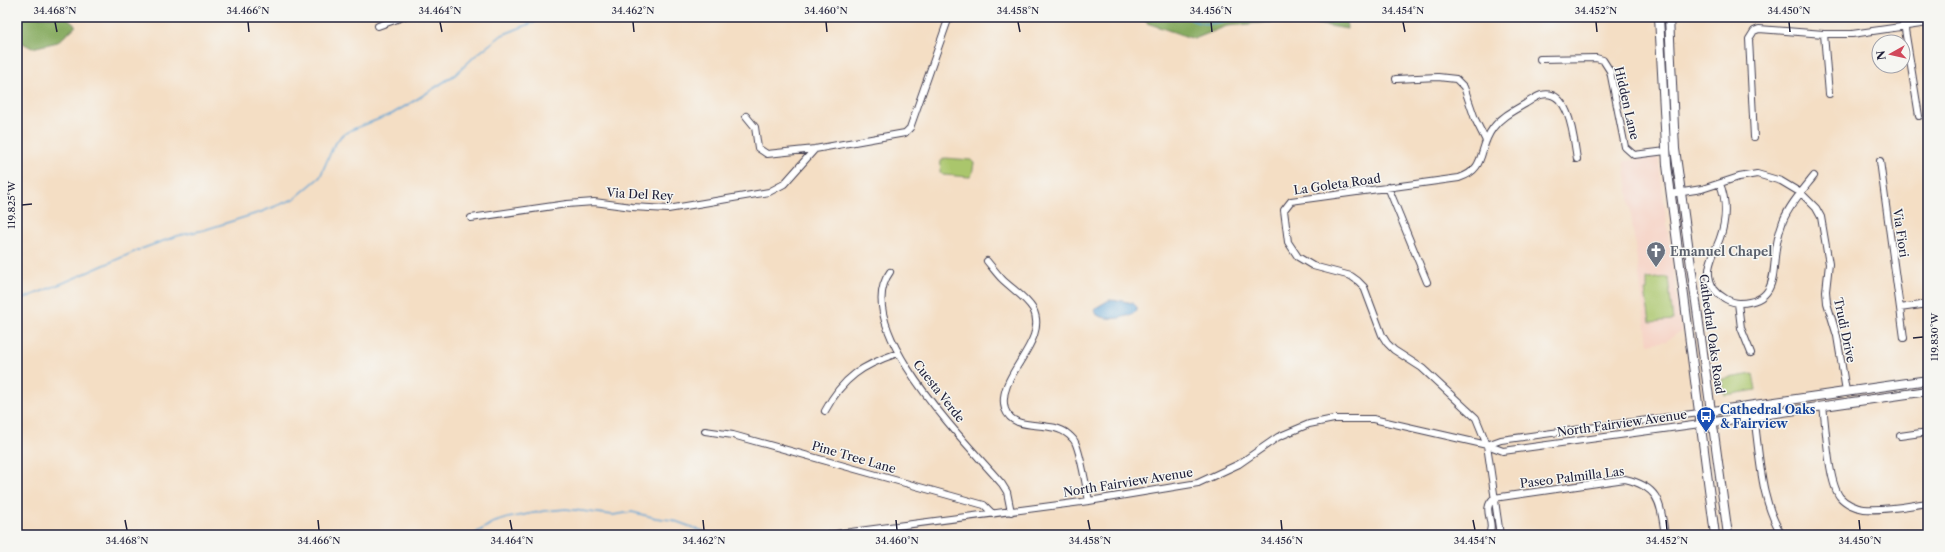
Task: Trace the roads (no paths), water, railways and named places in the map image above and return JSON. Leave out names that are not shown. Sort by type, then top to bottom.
[{"type":"main road","name":"Cathedral Oaks Road","points":[[1658,17],[1670,194],[1715,535]]},
{"type":"main road","name":"Cathedral Oaks Road","points":[[1669,17],[1675,149],[1680,193],[1728,535]]},
{"type":"main road","name":"North Fairview Avenue","points":[[1698,413],[1928,380]]},
{"type":"main road","name":"North Fairview Avenue","points":[[1700,424],[1928,391]]},
{"type":"street","points":[[378,26],[403,17]]},
{"type":"street","points":[[746,116],[755,128],[758,148],[767,154],[815,149],[905,133],[910,128],[948,17]]},
{"type":"street","points":[[1903,17],[1919,116]]},
{"type":"street","points":[[1754,137],[1750,36],[1754,31],[1759,29],[1824,34],[1852,34],[1928,23]]},
{"type":"street","points":[[1824,34],[1829,94]]},
{"type":"street","name":"Hidden Lane","points":[[1540,60],[1596,58],[1603,60],[1610,71],[1625,147],[1634,155],[1666,151]]},
{"type":"street","points":[[1396,79],[1438,77],[1456,79],[1464,87],[1486,141]]},
{"type":"street","name":"La Goleta Road","points":[[1500,535],[1487,446],[1476,418],[1422,368],[1394,350],[1387,343],[1382,335],[1364,287],[1358,281],[1350,276],[1327,271],[1304,263],[1292,250],[1288,242],[1284,210],[1291,201],[1459,178],[1469,174],[1475,169],[1486,141],[1494,127],[1501,119],[1540,95],[1552,96],[1558,99],[1568,115],[1572,128],[1577,159]]},
{"type":"street","name":"Via Del Rey","points":[[471,218],[567,204],[594,202],[632,208],[668,209],[769,192],[784,184],[815,149]]},
{"type":"street","name":"Via Fiori","points":[[1880,161],[1904,338]]},
{"type":"street","name":"Trudi Drive","points":[[1670,194],[1720,184],[1739,177],[1757,174],[1781,181],[1801,193],[1816,208],[1821,217],[1829,264],[1826,291],[1827,303],[1837,336],[1846,391]]},
{"type":"street","points":[[1720,184],[1724,198],[1724,225],[1710,260],[1709,275],[1715,290],[1721,296],[1738,303],[1756,300],[1769,290],[1774,281],[1777,246],[1781,228],[1789,210],[1814,176]]},
{"type":"street","name":"La Goleta Road","points":[[1388,187],[1427,282]]},
{"type":"street","points":[[987,261],[1001,278],[1027,302],[1036,318],[1032,339],[1011,377],[1006,391],[1005,408],[1010,418],[1019,424],[1047,425],[1062,429],[1075,440],[1088,501]]},
{"type":"street","name":"Cuesta Verde","points":[[890,272],[884,283],[881,295],[881,304],[886,326],[905,367],[937,408],[1002,484],[1007,492],[1011,512]]},
{"type":"street","points":[[1738,303],[1742,328],[1751,353]]},
{"type":"street","points":[[1900,308],[1928,304]]},
{"type":"street","points":[[825,411],[834,395],[844,383],[862,368],[898,353]]},
{"type":"street","points":[[1823,406],[1832,480],[1840,497],[1846,502],[1862,509],[1928,503]]},
{"type":"street","name":"North Fairview Avenue","points":[[1487,446],[1501,440],[1698,413]]},
{"type":"street","points":[[1754,416],[1767,500],[1775,523],[1782,535]]},
{"type":"street","name":"North Fairview Avenue","points":[[828,535],[1011,512],[1198,483],[1239,464],[1278,437],[1309,424],[1334,419],[1373,419],[1503,451],[1700,424]]},
{"type":"street","name":"Pine Tree Lane","points":[[705,432],[733,435],[984,505],[993,514]]},
{"type":"street","points":[[1900,436],[1928,432]]},
{"type":"street","name":"Paseo Palmilla Las","points":[[1494,498],[1625,479],[1645,485],[1653,491],[1661,504],[1665,535]]},
{"type":"street","points":[[1488,535],[1491,528],[1488,507],[1489,502],[1494,498]]},
{"type":"water","points":[[1109,300],[1133,303],[1137,307],[1137,311],[1128,316],[1117,318],[1107,318],[1097,315],[1094,309]]},
{"type":"waterway","points":[[17,301],[141,249],[177,236],[204,230],[261,212],[294,199],[320,177],[333,147],[341,136],[351,130],[392,114],[419,98],[456,74],[475,56],[502,35],[547,17]]},
{"type":"waterway","points":[[1187,17],[1193,21],[1207,24],[1242,17]]},
{"type":"waterway","points":[[473,535],[492,523],[508,518],[544,511],[566,509],[613,515],[632,512],[672,520],[714,535]]},
{"type":"place","name":"Emanuel Chapel","points":[[1656,268]]},
{"type":"place","name":"Cathedral Oaks & Fairview","points":[[1706,433]]}]
